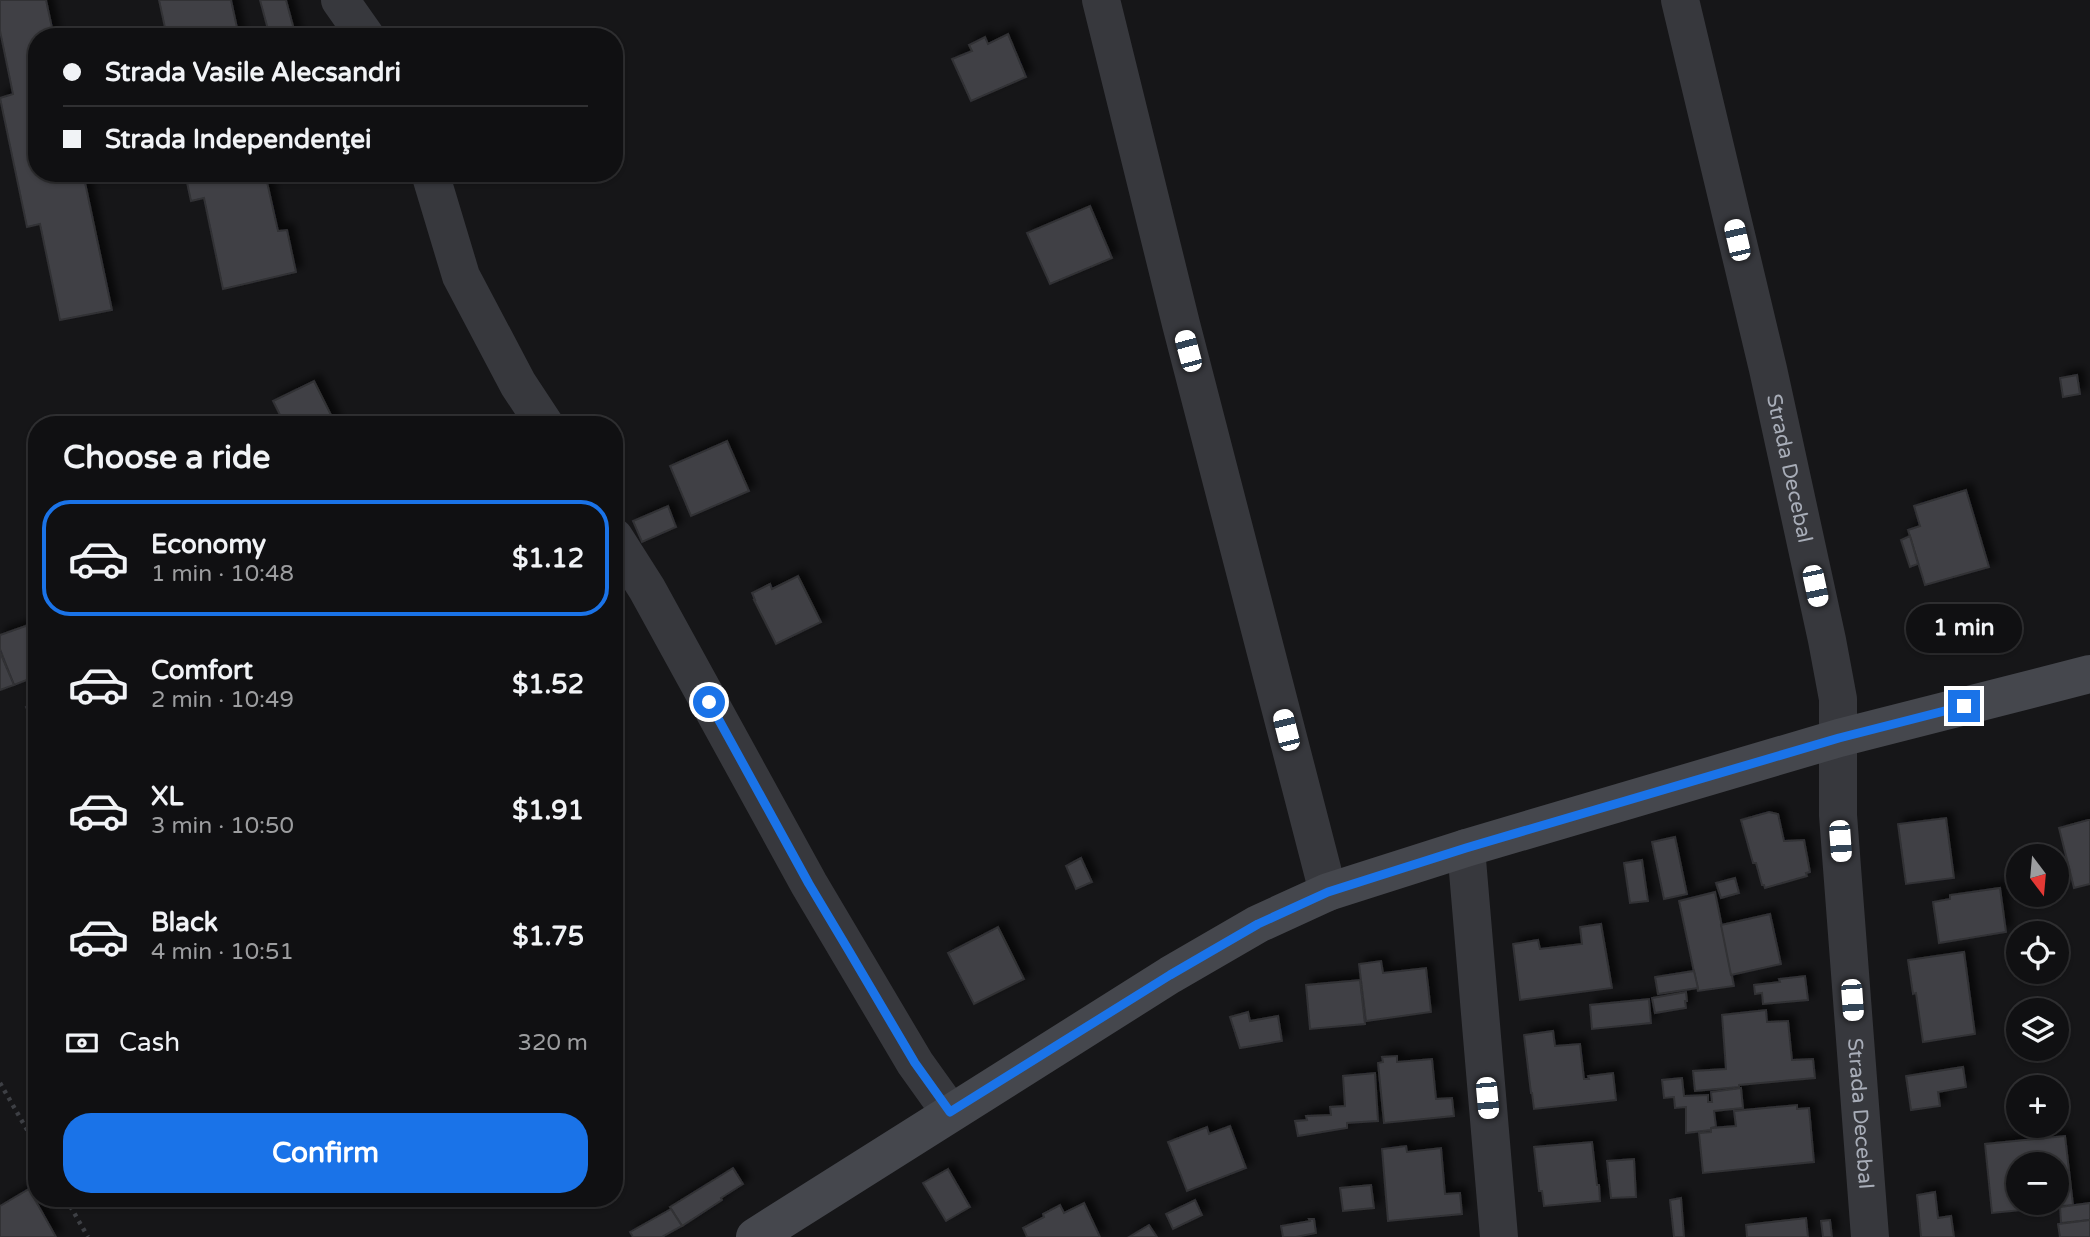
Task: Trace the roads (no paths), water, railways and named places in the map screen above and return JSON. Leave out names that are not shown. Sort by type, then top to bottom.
[{"type":"street","points":[[340,0],[360,28]]},
{"type":"street","points":[[1101,0],[1181,324],[1328,892]]},
{"type":"street","name":"Strada Decebal","points":[[1679,0],[1768,369],[1838,699],[1838,815],[1870,1237]]},
{"type":"street","points":[[433,182],[461,276],[518,384],[538,416]]},
{"type":"street","points":[[623,551],[647,589],[816,896],[915,1063],[950,1112]]},
{"type":"street","points":[[755,1237],[1170,975],[1258,924],[1328,892],[1466,848],[1839,738],[2090,674]]},
{"type":"street","points":[[1466,848],[1499,1237]]}]
